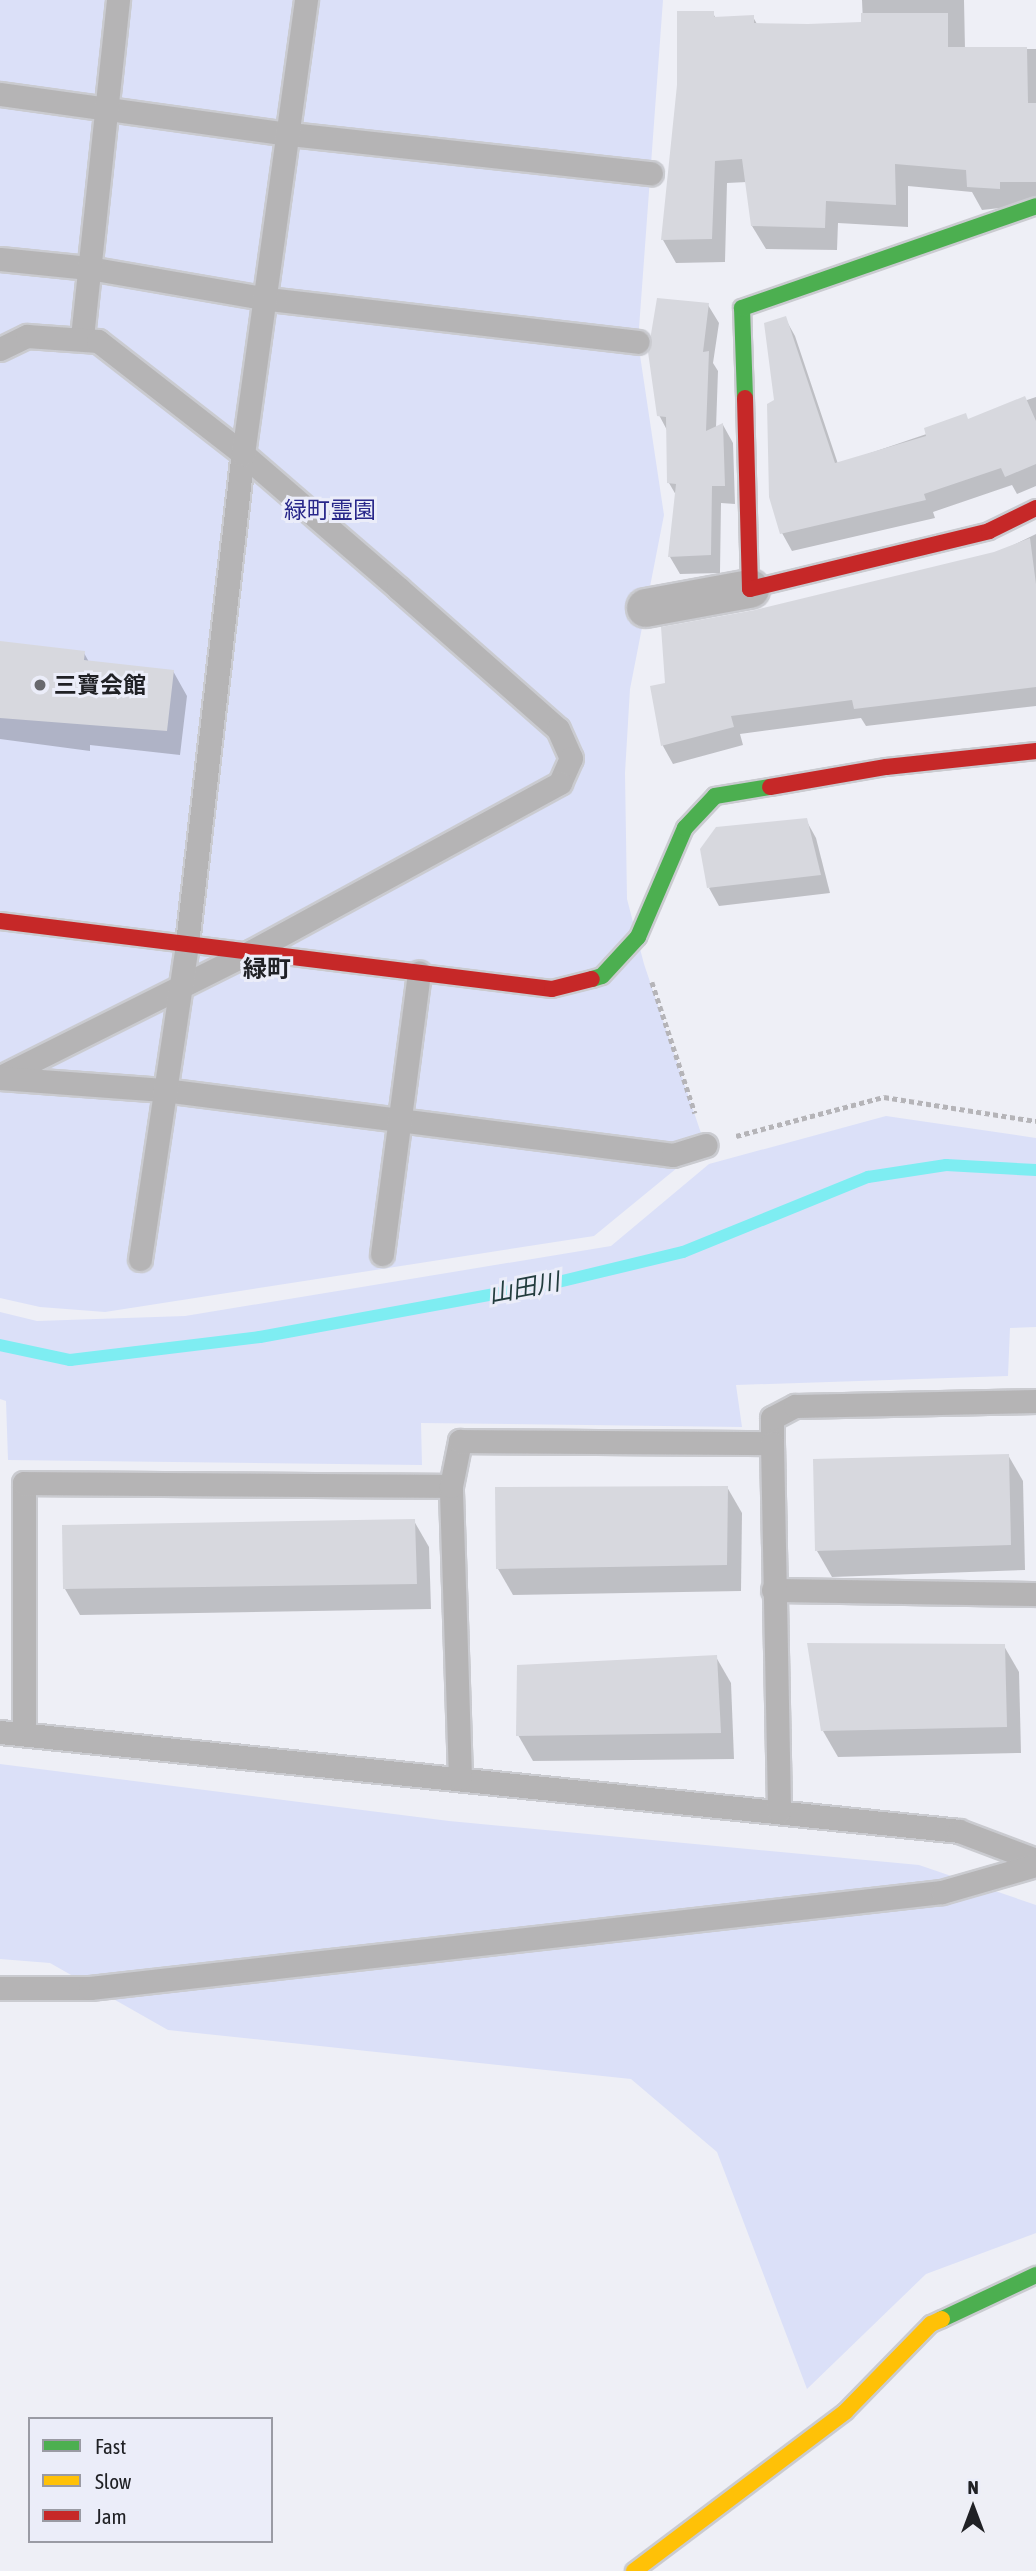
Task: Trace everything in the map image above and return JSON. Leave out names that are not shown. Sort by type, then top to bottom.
[{"type":"street","points":[[750,589],[742,309],[1036,206]]},
{"type":"street","points":[[646,608],[750,589],[989,531],[1036,509]]},
{"type":"street","points":[[0,921],[552,989],[602,976],[638,937],[685,828],[715,796],[886,766],[1036,751]]},
{"type":"street","points":[[634,2571],[845,2412],[931,2324],[1036,2274]]},
{"type":"lane","points":[[82,337],[118,0]]},
{"type":"lane","points":[[140,1259],[178,989],[187,943],[243,454],[268,299],[306,0]]},
{"type":"lane","points":[[0,94],[290,134],[651,173]]},
{"type":"lane","points":[[0,259],[89,268],[268,299],[638,342]]},
{"type":"lane","points":[[0,349],[27,336],[82,337],[98,341],[243,454],[558,729],[570,758],[560,783],[252,951],[0,1077]]},
{"type":"lane","points":[[383,1254],[402,1124],[419,972]]},
{"type":"lane","points":[[0,1077],[164,1090],[402,1124],[673,1155],[705,1144]]},
{"type":"lane","points":[[779,1811],[772,1418],[795,1406],[1036,1402]]},
{"type":"lane","points":[[460,1778],[451,1486],[460,1441],[772,1443]]},
{"type":"lane","points":[[24,1734],[24,1483],[451,1486]]},
{"type":"lane","points":[[773,1590],[1036,1594]]},
{"type":"lane","points":[[0,1732],[959,1831],[1036,1860]]},
{"type":"lane","points":[[0,1988],[90,1987],[942,1892],[1036,1865]]},
{"type":"path","points":[[638,937],[705,1144],[884,1097],[1036,1121]]},
{"type":"green space","name":"緑町霊園","points":[[0,0],[663,0],[638,342],[664,515],[630,689],[625,773],[627,899],[644,964],[705,1145],[594,1236],[105,1312],[40,1307],[0,1298]]},
{"type":"green space","points":[[886,1116],[1036,1138],[1036,1327],[1010,1328],[1008,1376],[736,1385],[742,1427],[421,1423],[422,1465],[8,1460],[6,1401],[0,1399],[0,1312],[37,1321],[185,1316],[611,1246],[709,1164]]},
{"type":"green space","points":[[0,1764],[449,1821],[919,1865],[1036,1905],[1036,2233],[926,2274],[807,2389],[717,2152],[631,2079],[168,2030],[50,1963],[0,1959]]},
{"type":"building","points":[[677,11],[714,11],[714,17],[754,15],[754,23],[808,24],[861,22],[861,13],[948,13],[948,47],[1027,47],[1028,103],[1036,103],[1036,182],[1000,182],[1000,189],[967,187],[966,170],[895,164],[896,205],[826,201],[825,228],[751,226],[742,159],[715,161],[712,239],[661,240],[677,85]]},
{"type":"building","points":[[657,298],[709,303],[703,352],[709,351],[706,431],[723,423],[725,486],[712,486],[711,555],[668,557],[676,484],[667,483],[666,417],[657,416],[648,352]]},
{"type":"building","points":[[786,316],[835,463],[926,436],[924,428],[966,413],[968,419],[1025,396],[1036,421],[1036,464],[1005,477],[1001,468],[924,494],[926,500],[780,534],[769,497],[767,404],[774,400],[764,323]]},
{"type":"building","points":[[1030,538],[1036,584],[1036,687],[854,709],[852,700],[731,716],[734,727],[661,746],[650,686],[665,683],[661,627],[755,610],[994,552]]},
{"type":"building","points":[[0,641],[85,651],[84,660],[174,670],[167,731],[0,718]]},
{"type":"building","points":[[807,818],[821,875],[707,888],[700,849],[716,827]]},
{"type":"building","points":[[1009,1454],[1011,1545],[815,1551],[813,1459]]},
{"type":"building","points":[[728,1486],[727,1565],[496,1569],[495,1487]]},
{"type":"building","points":[[415,1519],[417,1584],[63,1589],[62,1525]]},
{"type":"building","points":[[807,1643],[1005,1644],[1007,1727],[821,1731]]},
{"type":"building","points":[[717,1655],[721,1733],[516,1736],[517,1665]]},
{"type":"waterway","name":"山田川","points":[[0,1345],[70,1360],[260,1337],[554,1283],[683,1252],[868,1177],[946,1165],[1036,1170]]},
{"type":"traffic: fast","points":[[745,398],[742,308],[1036,206]]},
{"type":"traffic: fast","points":[[592,979],[602,976],[638,937],[685,828],[715,796],[770,787]]},
{"type":"traffic: fast","points":[[942,2319],[1036,2275]]},
{"type":"traffic: slow","points":[[634,2571],[845,2412],[931,2324],[942,2319]]},
{"type":"traffic: jam","points":[[745,398],[750,589],[989,531],[1036,508]]},
{"type":"traffic: jam","points":[[770,787],[886,767],[1036,751]]},
{"type":"traffic: jam","points":[[0,921],[552,989],[592,979]]},
{"type":"place","name":"三寶会館","points":[[40,685]]},
{"type":"district","name":"緑町","points":[[267,969]]}]
